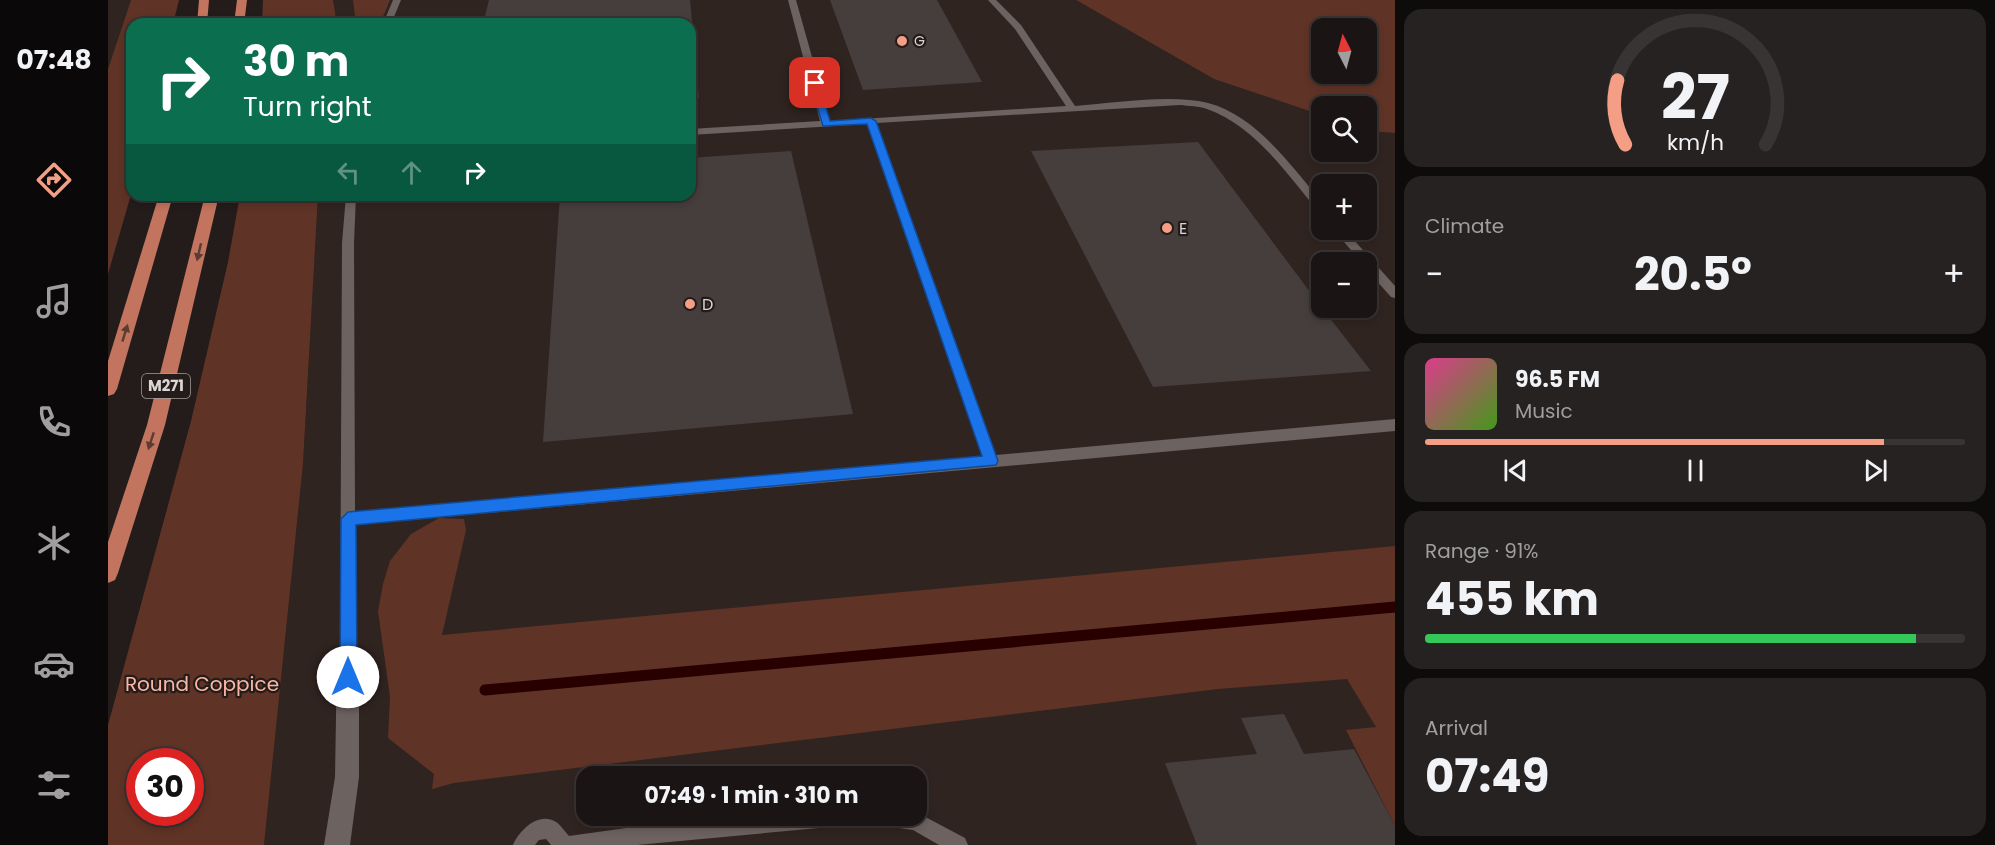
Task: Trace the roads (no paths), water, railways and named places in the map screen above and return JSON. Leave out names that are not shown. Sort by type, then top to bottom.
[{"type":"highway","points":[[202,18],[204,0]]},
{"type":"highway","points":[[240,18],[242,0]]},
{"type":"highway","points":[[108,388],[164,201]]},
{"type":"highway","name":"M271","points":[[108,573],[156,425],[211,201]]},
{"type":"street","points":[[338,845],[347,777],[348,657]]},
{"type":"lane","points":[[390,18],[398,0]]},
{"type":"lane","points":[[792,0],[826,124]]},
{"type":"lane","points":[[992,0],[1018,27],[1073,109]]},
{"type":"lane","points":[[696,132],[1180,102],[1207,106],[1230,117],[1263,142],[1311,197]]},
{"type":"lane","points":[[871,121],[991,461]]},
{"type":"lane","points":[[348,657],[348,243],[351,201]]},
{"type":"lane","points":[[1348,240],[1395,294]]},
{"type":"lane","points":[[348,519],[1395,425]]},
{"type":"lane","points":[[571,845],[667,832],[736,826]]},
{"type":"lane","points":[[922,826],[958,845]]},
{"type":"lane","points":[[523,845],[534,831],[550,829],[564,845]]},
{"type":"waterway","points":[[485,690],[1395,607]]},
{"type":"place","name":"G","points":[[902,41]]},
{"type":"place","name":"E","points":[[1167,228]]},
{"type":"place","name":"D","points":[[690,304]]},
{"type":"park label","name":"Round Coppice","points":[[202,684]]}]
